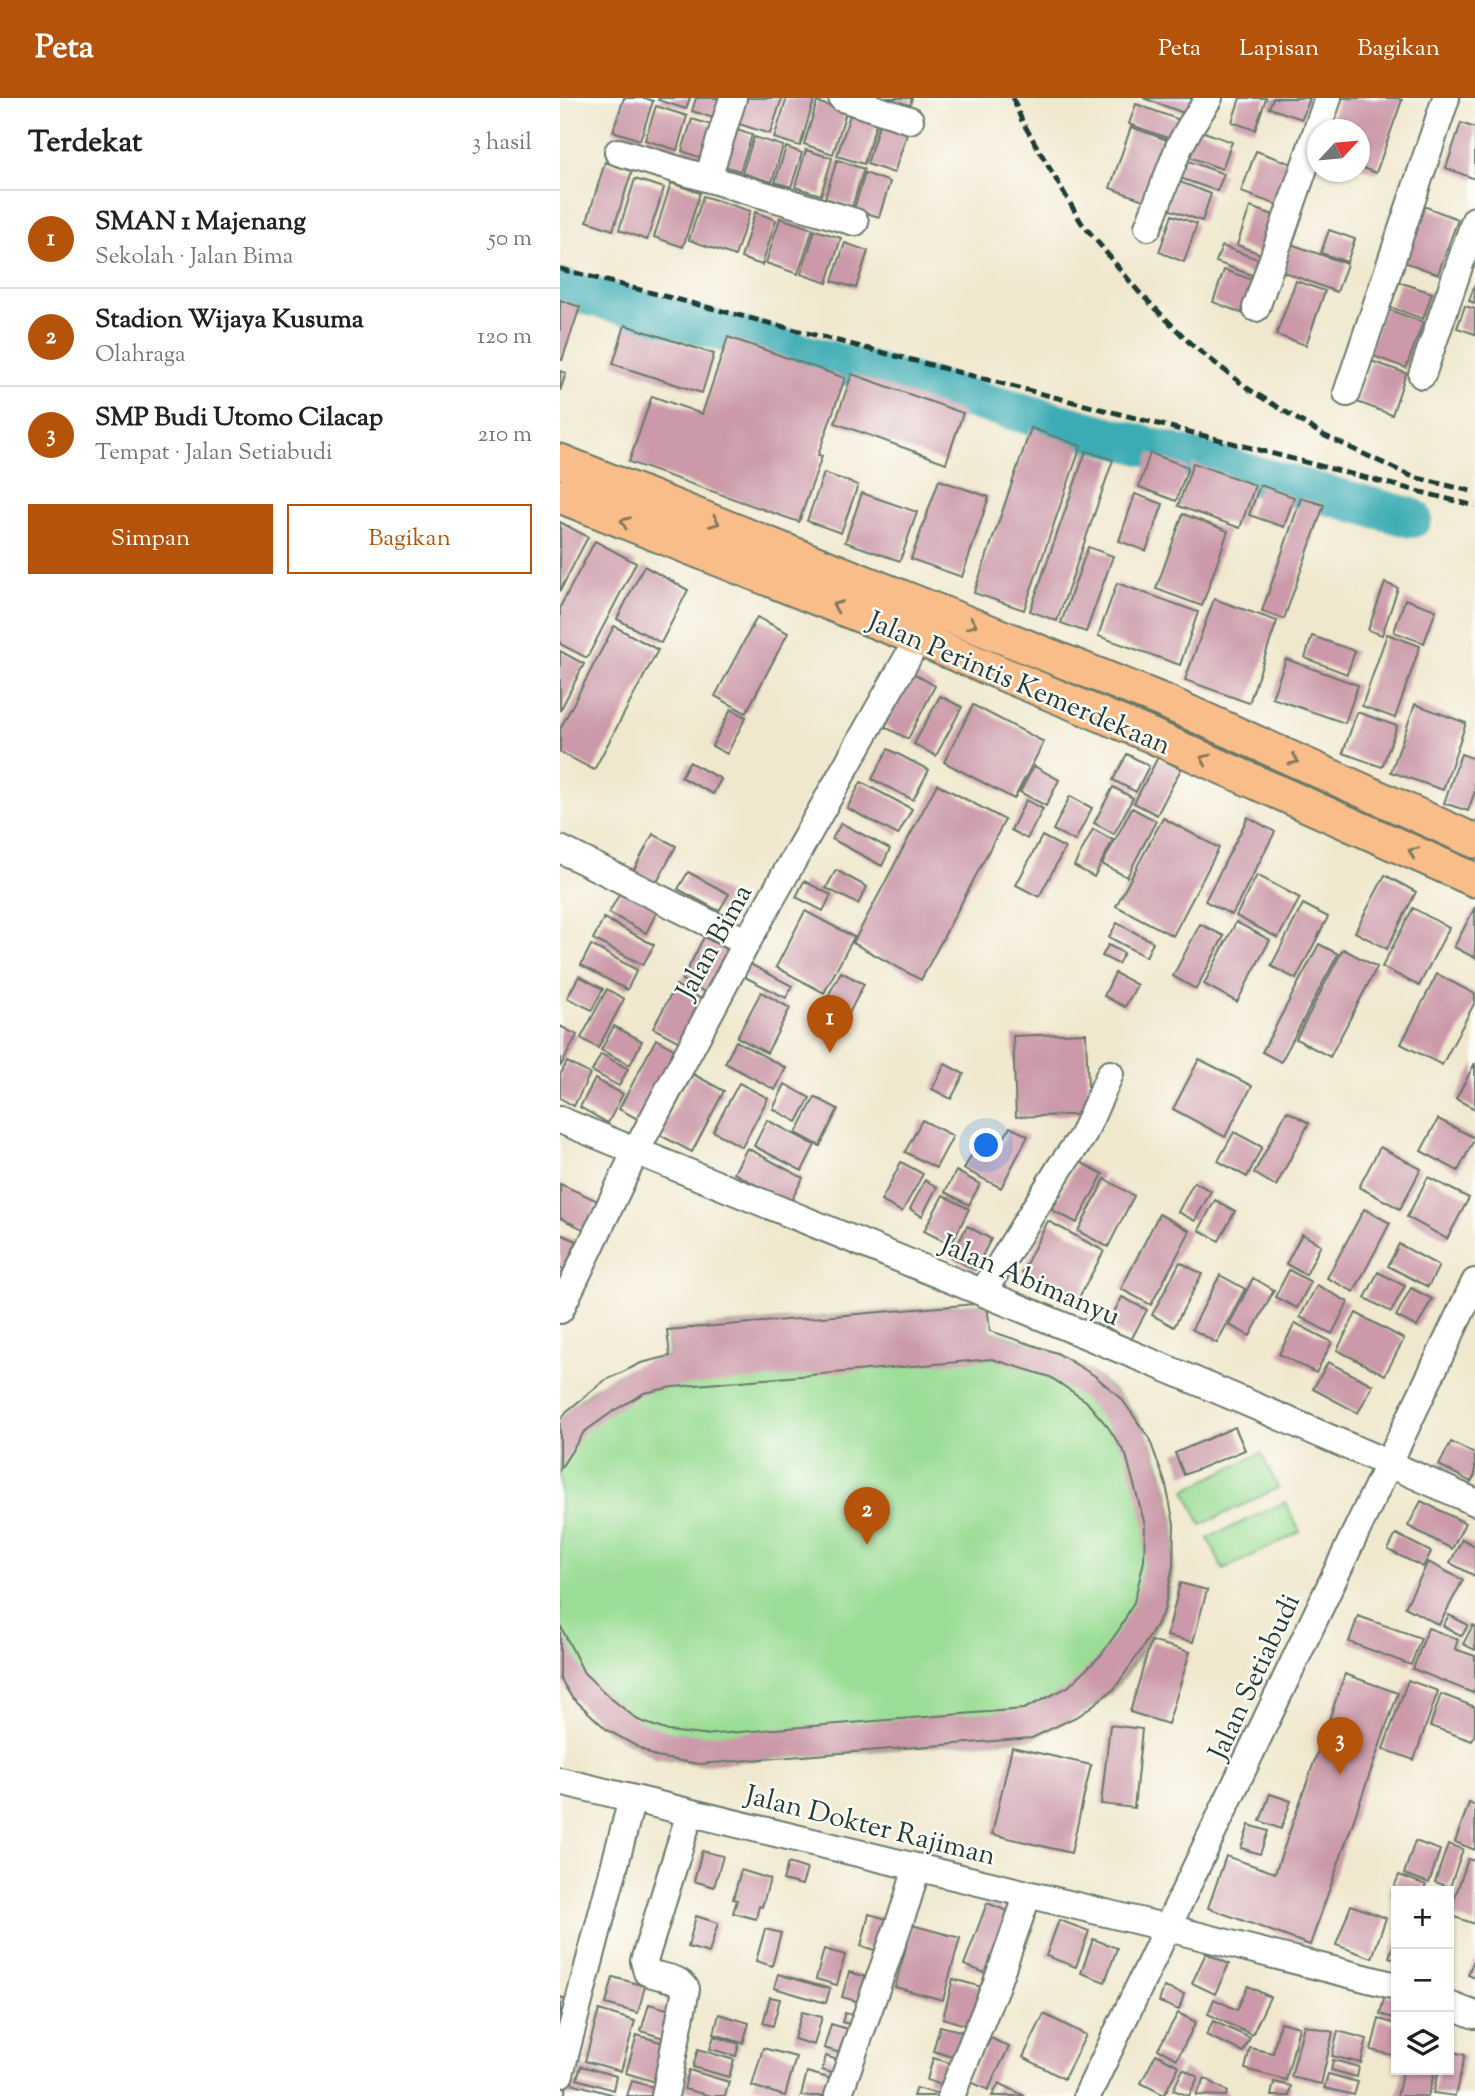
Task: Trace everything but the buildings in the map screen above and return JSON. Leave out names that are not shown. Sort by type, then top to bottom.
[{"type":"main road","name":"Jalan Perintis Kemerdekaan","points":[[560,461],[1166,702],[1475,841]]},
{"type":"main road","name":"Jalan Perintis Kemerdekaan","points":[[560,496],[919,639],[1152,736],[1475,880]]},
{"type":"street","points":[[708,178],[733,98]]},
{"type":"street","points":[[842,98],[910,120]]},
{"type":"street","points":[[1148,227],[1179,147],[1209,98]]},
{"type":"street","points":[[1256,308],[1328,98]]},
{"type":"street","points":[[1347,393],[1446,98]]},
{"type":"street","points":[[618,152],[855,222]]},
{"type":"street","points":[[1422,375],[1475,220]]},
{"type":"street","name":"Jalan Bima","points":[[560,1310],[636,1152],[747,942],[934,609]]},
{"type":"street","points":[[560,849],[747,942]]},
{"type":"street","points":[[983,1292],[1082,1137],[1110,1074]]},
{"type":"street","name":"Jalan Abimanyu","points":[[560,1120],[983,1292],[1389,1463],[1475,1502]]},
{"type":"street","name":"Jalan Setiabudi","points":[[1087,2096],[1475,1282]]},
{"type":"street","name":"Jalan Dokter Rajiman","points":[[560,1781],[1391,1985]]},
{"type":"street","points":[[560,2074],[632,1799]]},
{"type":"street","points":[[665,2096],[686,1989],[677,1981],[647,1972],[644,1961],[690,1813]]},
{"type":"street","points":[[838,2096],[917,1867]]},
{"type":"street","points":[[951,2096],[996,1985],[1028,1895]]},
{"type":"street","points":[[1454,2007],[1475,2015]]},
{"type":"green space","points":[[987,1303],[990,1331],[1060,1356],[1108,1385],[1141,1424],[1163,1474],[1174,1524],[1173,1566],[1165,1608],[1150,1637],[1114,1689],[1085,1711],[1032,1738],[699,1764],[656,1757],[607,1730],[560,1678],[560,1420],[596,1387],[639,1365],[669,1356],[667,1330]]},
{"type":"green space","points":[[1261,1453],[1278,1488],[1201,1525],[1185,1490]]},
{"type":"green space","points":[[1285,1502],[1300,1532],[1223,1570],[1208,1538]]},
{"type":"waterway","points":[[560,288],[1412,518]]},
{"type":"railway","points":[[1013,98],[1022,121],[1081,222],[1138,291],[1192,345],[1250,390],[1323,435],[1413,477],[1475,492]]},
{"type":"railway","points":[[560,269],[1475,506]]},
{"type":"place","name":"SMAN 1 Majenang","points":[[830,1053]]},
{"type":"place","name":"Stadion Wijaya Kusuma","points":[[867,1545]]},
{"type":"place","name":"SMP Budi Utomo Cilacap","points":[[1340,1775]]}]
